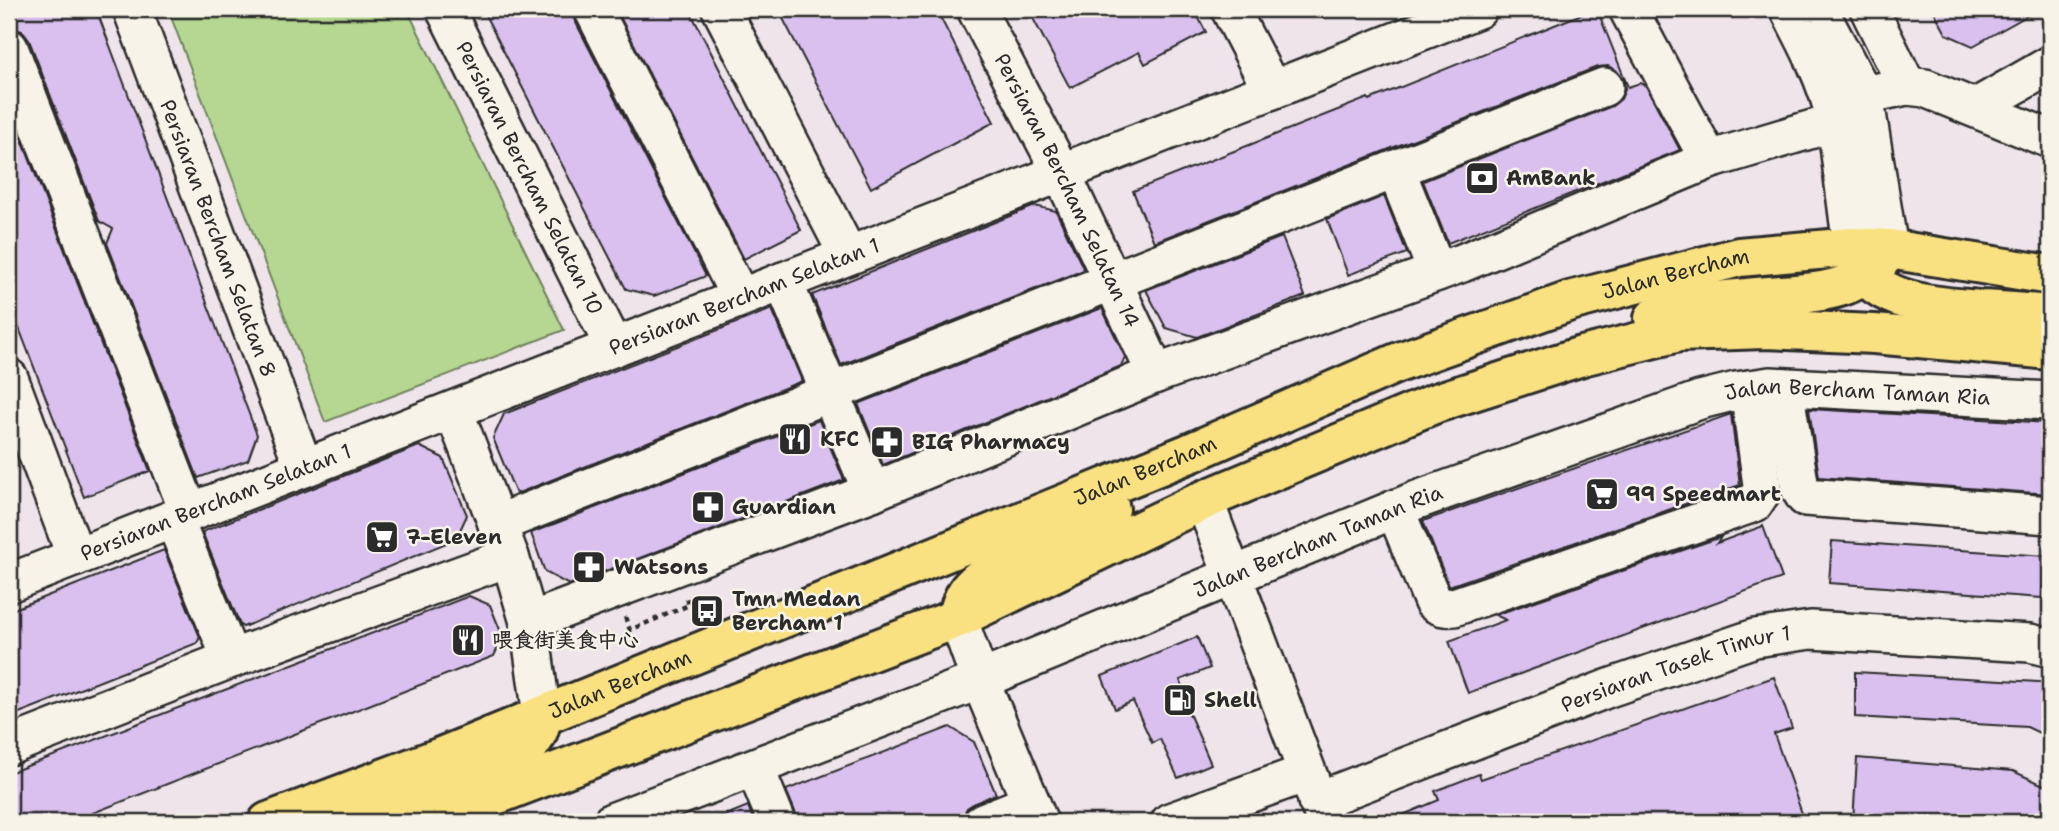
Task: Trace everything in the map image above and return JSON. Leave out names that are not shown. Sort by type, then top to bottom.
[{"type":"main road","name":"Jalan Bercham","points":[[268,822],[441,757],[1190,453],[1397,363],[1570,301],[1739,257],[1869,257],[2050,275]]},
{"type":"main road","points":[[1869,257],[1875,284],[1887,292],[1942,306],[2050,315]]},
{"type":"main road","points":[[1582,356],[1627,326],[1701,304],[1836,289],[1869,257]]},
{"type":"main road","points":[[418,822],[517,788],[958,618],[1204,500],[1436,403],[1582,356],[1679,332],[1765,328],[1874,334],[2050,350]]},
{"type":"main road","points":[[958,618],[963,597],[981,578],[1156,486],[1190,453]]},
{"type":"main road","points":[[360,822],[411,803],[521,754],[534,741],[542,716]]},
{"type":"street","name":"Persiaran Bercham Selatan 8","points":[[132,9],[304,468]]},
{"type":"street","name":"Persiaran Bercham Selatan 10","points":[[445,9],[614,346]]},
{"type":"street","points":[[593,9],[740,297]]},
{"type":"street","points":[[720,9],[848,255]]},
{"type":"street","name":"Persiaran Bercham Selatan 14","points":[[976,9],[1061,172],[1156,374]]},
{"type":"street","points":[[1230,9],[1272,90]]},
{"type":"street","name":"Persiaran Bercham Selatan 1","points":[[9,583],[1478,9]]},
{"type":"street","points":[[1628,9],[1709,160]]},
{"type":"street","points":[[1789,9],[1816,61],[1844,106]]},
{"type":"street","points":[[1818,9],[1844,106],[1869,257]]},
{"type":"street","points":[[1869,9],[1907,86]]},
{"type":"street","points":[[9,48],[182,516],[231,659]]},
{"type":"street","points":[[1975,108],[2050,65]]},
{"type":"street","points":[[530,622],[872,492],[1156,374],[1437,272],[1844,106],[1907,86],[1925,88],[2050,139]]},
{"type":"street","points":[[497,524],[1604,87]]},
{"type":"street","points":[[1396,170],[1437,272]]},
{"type":"street","points":[[783,281],[872,492]]},
{"type":"street","points":[[9,378],[76,557]]},
{"type":"street","points":[[1395,509],[1433,602],[1439,607],[1454,607],[1754,503],[1762,492],[1766,388]]},
{"type":"street","points":[[1766,388],[1805,497],[2050,515]]},
{"type":"street","name":"Jalan Bercham Taman Ria","points":[[612,822],[980,680],[1395,509],[1700,400],[1766,388],[2050,401]]},
{"type":"street","points":[[454,411],[510,557],[530,622],[542,716]]},
{"type":"street","points":[[1204,500],[1316,799]]},
{"type":"street","points":[[9,746],[231,659],[510,557]]},
{"type":"street","points":[[958,618],[980,680],[1035,813],[983,822]]},
{"type":"street","name":"Persiaran Tasek Timur 1","points":[[1170,822],[1316,799],[1609,688],[1755,638],[1775,634],[1825,630],[2030,643],[2050,648]]},
{"type":"street","points":[[755,768],[777,822]]},
{"type":"path","points":[[630,630],[689,605]]},
{"type":"green space","points":[[168,9],[407,9],[564,330],[325,422]]},
{"type":"building","points":[[9,9],[96,9],[257,435],[248,460],[198,478],[107,243],[113,229],[99,221],[29,40],[22,31],[9,28]]},
{"type":"building","points":[[482,9],[572,9],[574,19],[706,276],[654,296],[626,289]]},
{"type":"building","points":[[616,9],[689,9],[801,230],[744,259]]},
{"type":"building","points":[[778,9],[936,9],[994,122],[871,188]]},
{"type":"building","points":[[1028,9],[1194,9],[1206,32],[1145,64],[1139,52],[1070,88]]},
{"type":"building","points":[[1597,9],[1628,87],[1640,83],[1646,86],[1680,150],[1448,243],[1423,181],[1612,106],[1621,99],[1625,89],[1624,80],[1616,70],[1608,66],[1597,67],[1154,242],[1133,191]]},
{"type":"building","points":[[1933,9],[2039,9],[1973,46],[1946,34]]},
{"type":"building","points":[[9,106],[150,471],[84,497],[9,302]]},
{"type":"building","points":[[1384,196],[1407,253],[1348,275],[1327,219]]},
{"type":"building","points":[[1035,206],[1056,211],[1084,270],[841,365],[812,295]]},
{"type":"building","points":[[1282,237],[1305,296],[1197,337],[1166,328],[1146,290]]},
{"type":"building","points":[[1102,308],[1125,357],[1121,366],[883,465],[858,404]]},
{"type":"building","points":[[772,309],[802,381],[516,494],[493,438],[504,414]]},
{"type":"building","points":[[1809,409],[2050,423],[2050,494],[1819,477]]},
{"type":"building","points":[[1731,414],[1740,485],[1449,586],[1423,521]]},
{"type":"building","points":[[819,420],[844,480],[569,585],[545,572],[531,533]]},
{"type":"building","points":[[419,446],[443,458],[467,515],[456,539],[243,627],[240,625],[202,532]]},
{"type":"building","points":[[1763,526],[1782,578],[1468,693],[1449,641],[1506,620],[1495,615],[1721,537],[1717,543]]},
{"type":"building","points":[[1832,541],[2045,556],[2042,598],[1829,583]]},
{"type":"building","points":[[164,550],[200,637],[197,643],[9,717],[9,611]]},
{"type":"building","points":[[469,596],[490,605],[503,637],[494,656],[70,822],[9,822],[9,773]]},
{"type":"building","points":[[1197,637],[1210,668],[1180,680],[1189,702],[1185,704],[1211,764],[1178,778],[1160,739],[1152,743],[1133,701],[1115,709],[1102,676]]},
{"type":"building","points":[[1855,672],[2039,682],[2050,687],[2050,738],[2027,727],[1855,717]]},
{"type":"building","points":[[1774,677],[1792,728],[1774,734],[1805,822],[1386,822],[1439,800],[1435,791],[1479,774],[1481,779]]},
{"type":"building","points":[[950,727],[974,742],[996,794],[967,808],[963,816],[949,822],[798,822],[786,790]]},
{"type":"building","points":[[1857,758],[2013,771],[2050,788],[2050,822],[1853,822]]},
{"type":"building","points":[[748,806],[754,822],[711,822],[711,821]]},
{"type":"place","name":"AmBank","points":[[1482,178]]},
{"type":"place","name":"KFC","points":[[795,439]]},
{"type":"place","name":"BIG Pharmacy","points":[[887,442]]},
{"type":"place","name":"99 Speedmart","points":[[1602,494]]},
{"type":"place","name":"Guardian","points":[[708,507]]},
{"type":"place","name":"7-Eleven","points":[[382,537]]},
{"type":"place","name":"Watsons","points":[[589,567]]},
{"type":"place","name":"Tmn Medan Bercham 1","points":[[707,611]]},
{"type":"place","name":"喂食街美食中心","points":[[468,640]]},
{"type":"place","name":"Shell","points":[[1180,700]]}]
